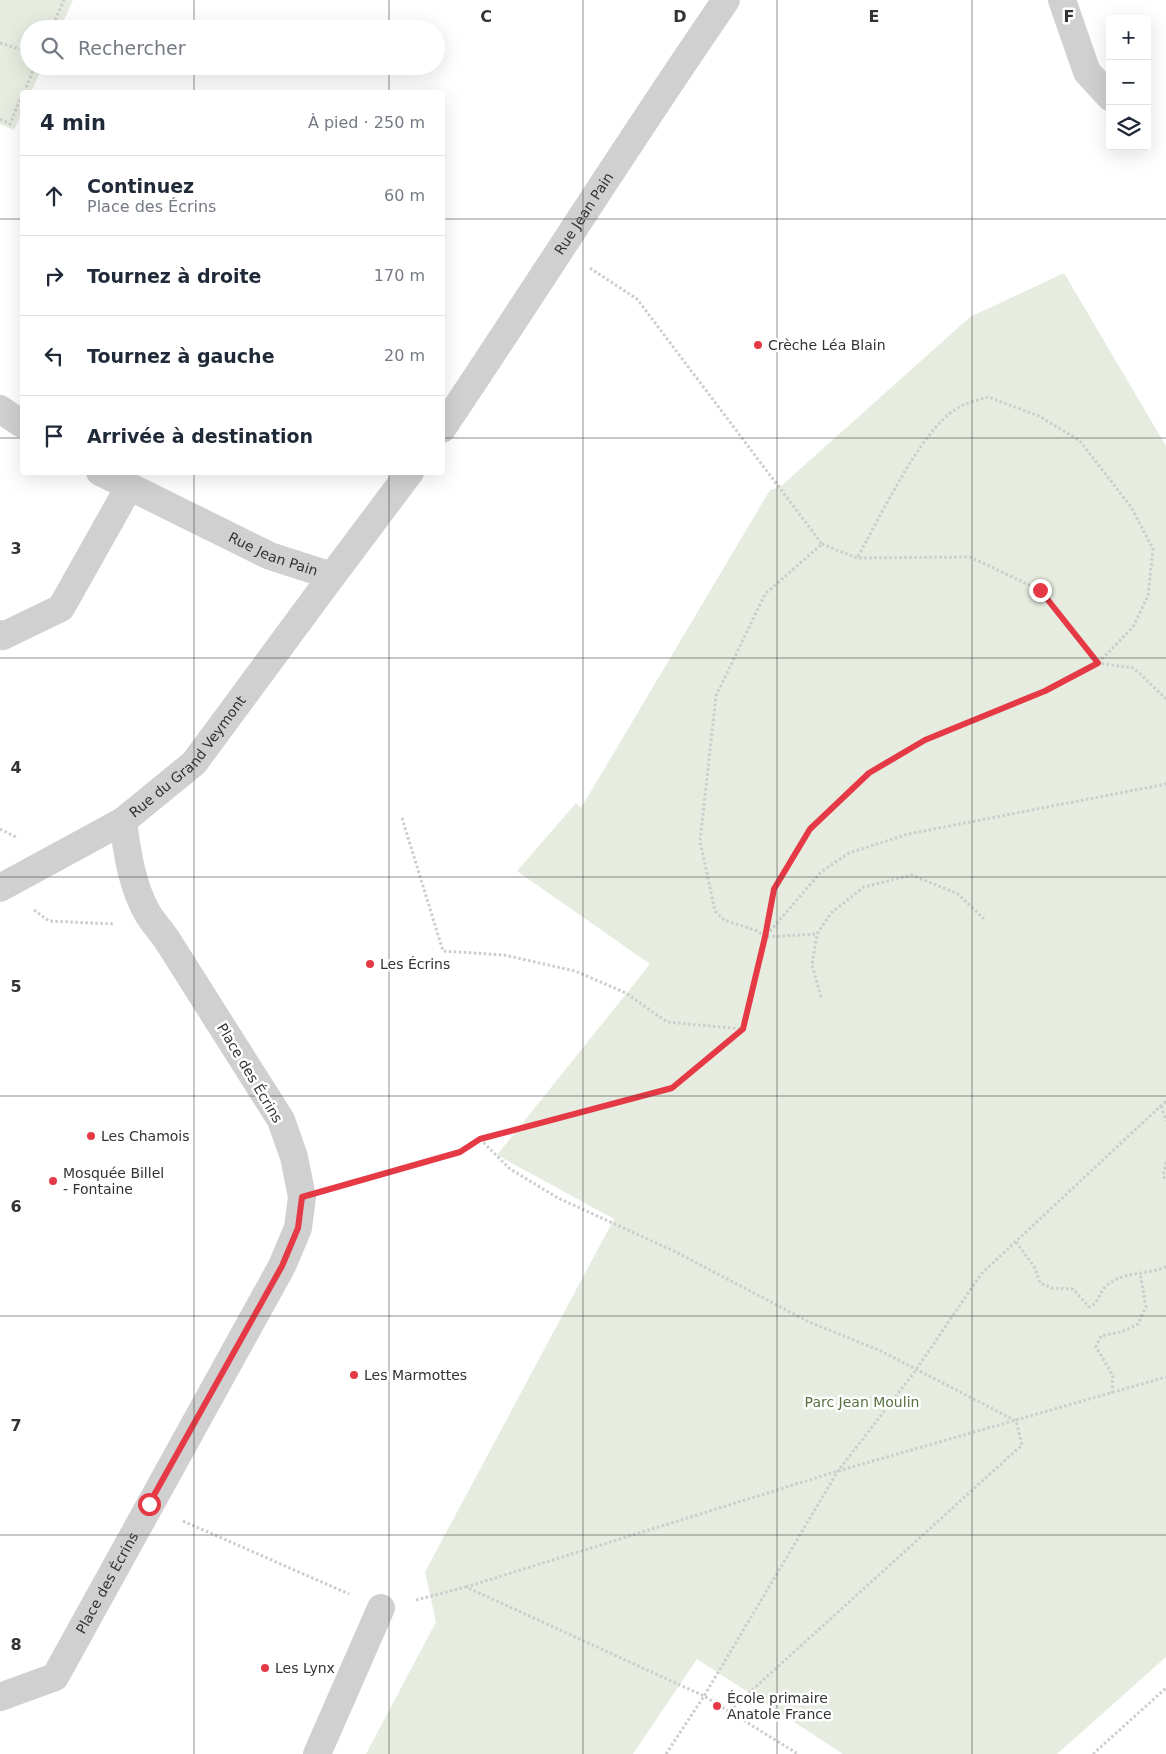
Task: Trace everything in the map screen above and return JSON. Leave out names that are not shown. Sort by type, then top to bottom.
[{"type":"street","name":"Rue Jean Pain","points":[[445,425],[562,250],[658,99],[726,0]]},
{"type":"street","points":[[1062,0],[1087,72],[1106,93]]},
{"type":"street","points":[[0,409],[20,423]]},
{"type":"street","name":"Rue Jean Pain","points":[[106,475],[270,556],[332,576],[408,475]]},
{"type":"street","points":[[0,634],[3,636],[61,608],[130,487]]},
{"type":"street","name":"Rue du Grand Veymont","points":[[0,888],[122,821],[194,763],[332,576]]},
{"type":"street","name":"Place des Écrins","points":[[0,1696],[55,1677],[282,1266],[298,1228],[302,1197],[294,1157],[280,1120],[169,943],[148,914],[133,874],[122,821]]},
{"type":"street","points":[[317,1754],[380,1608]]},
{"type":"path","points":[[56,20],[64,0]]},
{"type":"path","points":[[0,43],[20,49]]},
{"type":"path","points":[[25,90],[31,75]]},
{"type":"path","points":[[0,119],[10,124],[20,101]]},
{"type":"path","points":[[562,250],[637,299],[822,544],[857,558],[970,557],[1040,590],[1098,663],[1134,668],[1166,699]]},
{"type":"path","points":[[302,1197],[460,1152],[480,1139],[672,1088],[743,1029],[765,937],[774,889],[810,829],[869,773],[925,740],[1045,691],[1098,663],[1133,627],[1148,596],[1153,549],[1130,508],[1080,441],[1039,416],[988,397],[957,408],[939,423],[909,465],[857,558]]},
{"type":"path","points":[[817,934],[765,937],[758,931],[724,920],[715,911],[700,841],[716,696],[765,594],[822,544]]},
{"type":"path","points":[[765,937],[821,872],[849,853],[908,834],[1166,784]]},
{"type":"path","points":[[402,818],[443,951],[504,955],[575,971],[626,993],[666,1022],[743,1029]]},
{"type":"path","points":[[821,997],[812,965],[817,934],[831,913],[864,887],[912,874],[958,894],[984,919]]},
{"type":"path","points":[[666,1754],[704,1696],[838,1471],[916,1370],[981,1274],[1166,1102]]},
{"type":"path","points":[[1161,1106],[1166,1121]]},
{"type":"path","points":[[480,1139],[510,1169],[558,1198],[678,1253],[810,1322],[881,1351],[1016,1421],[1022,1445],[729,1711]]},
{"type":"path","points":[[1166,1162],[1163,1176],[1166,1180]]},
{"type":"path","points":[[1016,1242],[1035,1268],[1040,1283],[1052,1288],[1074,1289],[1089,1307],[1095,1304],[1106,1286],[1129,1275],[1155,1272],[1166,1267]]},
{"type":"path","points":[[1112,1393],[1113,1376],[1096,1347],[1101,1336],[1121,1332],[1138,1324],[1146,1308],[1140,1273]]},
{"type":"path","points":[[149,1504],[380,1608],[466,1587],[838,1471],[1166,1377]]},
{"type":"path","points":[[466,1587],[704,1696],[798,1754]]},
{"type":"path","points":[[1094,1754],[1166,1688]]},
{"type":"green space","points":[[0,0],[73,0],[64,20],[20,20],[20,75],[39,75],[32,90],[20,90],[20,116],[14,130],[0,124]]},
{"type":"green space","name":"Parc Jean Moulin","points":[[1064,273],[1166,446],[1166,1657],[1057,1754],[843,1754],[697,1659],[633,1754],[366,1754],[436,1622],[425,1572],[614,1219],[497,1155],[650,964],[517,871],[576,803],[581,808],[770,490],[780,487],[970,317]]},
{"type":"place","name":"Crèche Léa Blain","points":[[758,345]]},
{"type":"place","name":"Les Écrins","points":[[370,964]]},
{"type":"place","name":"Les Chamois","points":[[91,1136]]},
{"type":"place","name":"Mosquée Billel - Fontaine","points":[[53,1181]]},
{"type":"place","name":"Les Marmottes","points":[[354,1375]]},
{"type":"place","name":"Les Lynx","points":[[265,1668]]},
{"type":"place","name":"École primaire Anatole France","points":[[717,1706]]},
{"type":"route","points":[[149,1504],[282,1266],[298,1228],[302,1197],[460,1152],[480,1139],[642,1098],[672,1088],[743,1029],[765,937],[774,889],[810,829],[869,773],[925,740],[1045,691],[1098,663],[1040,590]]}]
